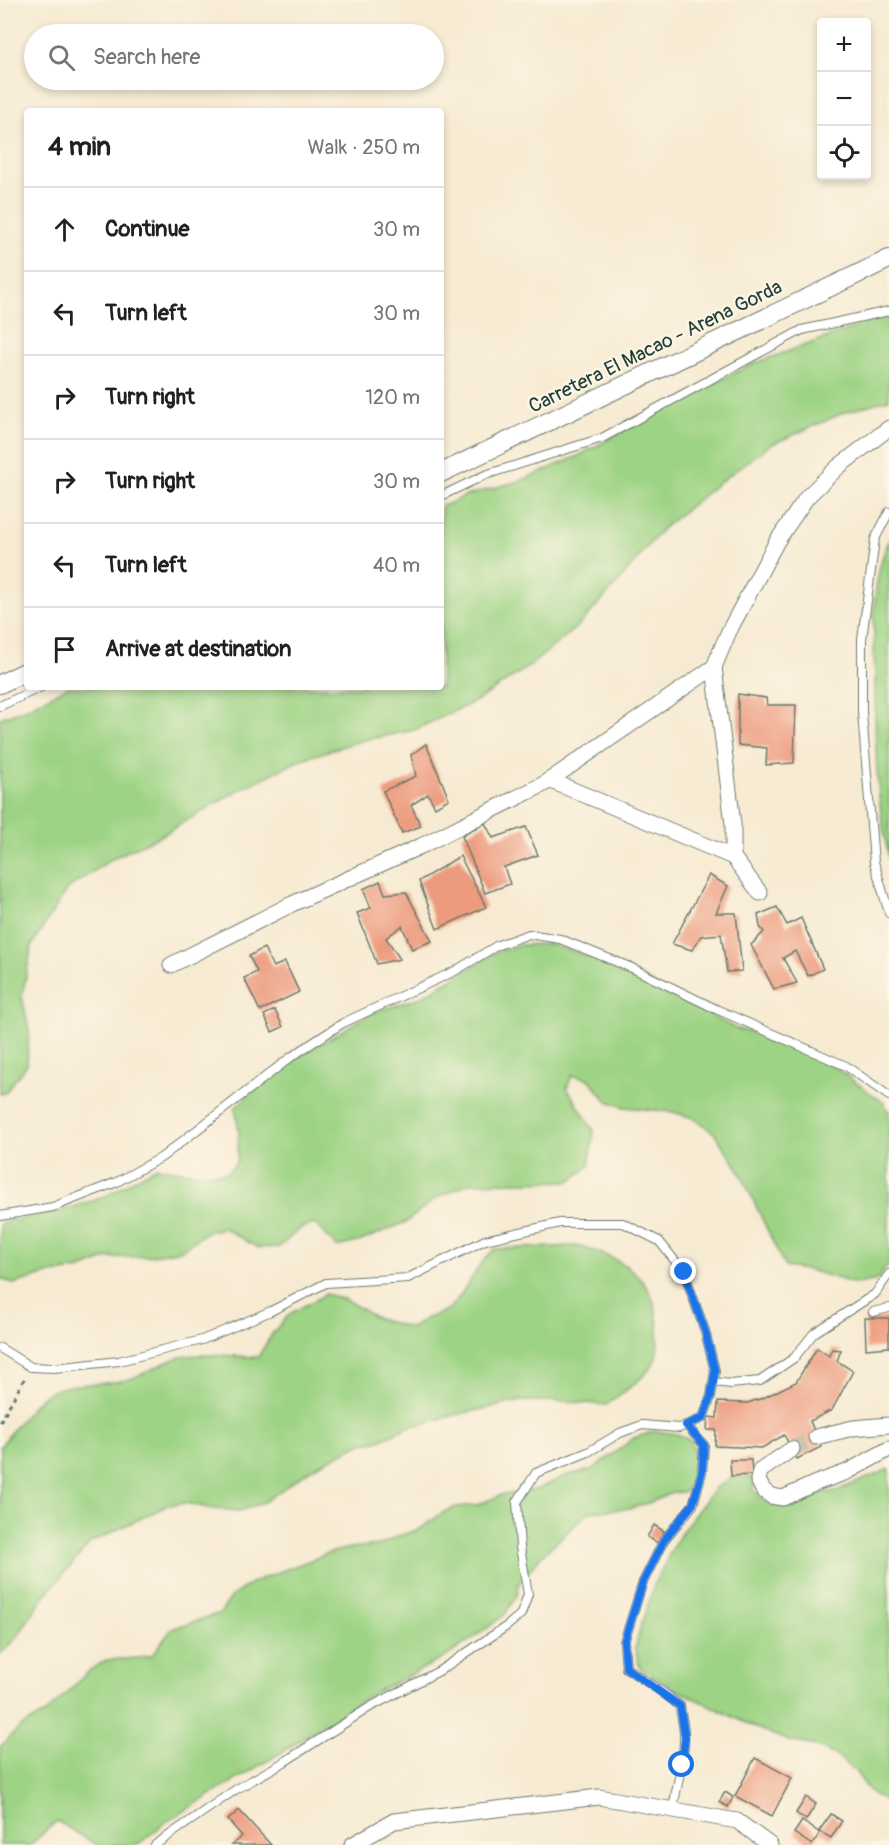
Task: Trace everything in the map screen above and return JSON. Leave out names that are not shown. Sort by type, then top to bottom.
[{"type":"street","name":"Carretera El Macao - Arena Gorda","points":[[444,472],[889,259]]},
{"type":"street","points":[[733,857],[733,824],[714,667],[729,631],[777,541],[807,497],[838,467],[889,428]]},
{"type":"street","points":[[171,964],[292,904],[421,846],[549,780],[714,667]]},
{"type":"street","points":[[0,684],[24,672]]},
{"type":"street","points":[[549,780],[733,857],[760,893]]},
{"type":"street","points":[[816,1437],[853,1428],[889,1425]]},
{"type":"street","points":[[792,1449],[760,1471],[758,1480],[763,1490],[771,1496],[783,1498],[847,1472],[889,1449]]},
{"type":"street","points":[[352,1845],[394,1821],[599,1797],[737,1821],[770,1845]]},
{"type":"lane","points":[[444,495],[485,475],[602,438],[802,330],[889,311]]},
{"type":"lane","points":[[889,512],[875,539],[862,639],[861,713],[874,862],[889,913]]},
{"type":"lane","points":[[0,706],[35,690]]},
{"type":"lane","points":[[0,1216],[53,1207],[117,1182],[162,1157],[291,1057],[343,1023],[455,970],[498,945],[529,934],[561,939],[632,968],[716,1009],[846,1066],[889,1096]]},
{"type":"lane","points":[[0,1348],[31,1367],[54,1368],[119,1361],[202,1340],[271,1311],[326,1283],[408,1278],[485,1240],[560,1222],[623,1223],[659,1241],[684,1272],[705,1331],[715,1371],[711,1396],[703,1418],[679,1428],[642,1425],[620,1433],[588,1452],[536,1473],[517,1502],[520,1547],[528,1594],[521,1614],[507,1626],[439,1671],[370,1707],[284,1762],[235,1790],[155,1845]]},
{"type":"lane","points":[[714,1382],[731,1384],[760,1380],[794,1358],[814,1334],[875,1294],[889,1274]]},
{"type":"lane","points":[[873,1312],[889,1308]]},
{"type":"lane","points":[[673,1810],[685,1737],[680,1706],[626,1668],[624,1642],[643,1582],[664,1540],[693,1504],[702,1472],[704,1445],[686,1425]]},
{"type":"path","points":[[0,1422],[31,1367]]},
{"type":"green space","points":[[889,315],[889,399],[843,413],[770,445],[716,485],[662,529],[579,625],[531,665],[478,700],[414,730],[360,741],[302,759],[233,793],[164,834],[115,857],[67,889],[32,945],[22,996],[29,1031],[27,1064],[5,1093],[0,1094],[0,718],[27,708],[61,690],[444,690],[444,506],[465,496],[523,480],[578,456],[687,396],[753,364]]},
{"type":"green space","points":[[889,539],[889,859],[881,816],[877,772],[874,611],[878,575]]},
{"type":"green space","points":[[548,944],[621,966],[734,1028],[786,1041],[826,1061],[884,1103],[889,1112],[889,1264],[877,1280],[856,1284],[808,1270],[785,1267],[738,1168],[715,1134],[696,1119],[673,1112],[624,1107],[607,1101],[589,1079],[572,1075],[567,1088],[594,1131],[589,1166],[570,1181],[469,1183],[435,1199],[406,1222],[361,1241],[337,1247],[315,1224],[302,1227],[279,1247],[258,1248],[224,1228],[206,1232],[182,1250],[148,1256],[108,1258],[81,1269],[48,1274],[13,1284],[0,1278],[0,1223],[61,1211],[104,1197],[156,1167],[196,1173],[227,1173],[237,1161],[239,1131],[235,1108],[275,1071],[372,1013],[421,997],[494,953],[517,945]]},
{"type":"green space","points":[[576,1246],[608,1256],[634,1272],[644,1283],[656,1312],[657,1354],[652,1366],[637,1382],[606,1405],[562,1401],[521,1401],[455,1415],[408,1427],[377,1441],[362,1443],[314,1467],[264,1502],[240,1511],[213,1509],[185,1503],[168,1505],[90,1543],[42,1599],[17,1637],[0,1654],[0,1447],[27,1412],[45,1395],[72,1386],[129,1379],[180,1357],[207,1355],[258,1357],[274,1331],[291,1313],[326,1294],[346,1300],[378,1319],[411,1328],[427,1318],[448,1310],[494,1249]]},
{"type":"green space","points":[[655,1431],[677,1434],[691,1441],[696,1467],[685,1492],[671,1493],[631,1508],[589,1512],[541,1556],[519,1583],[517,1595],[505,1614],[444,1658],[370,1695],[282,1752],[169,1820],[138,1844],[97,1845],[57,1821],[30,1845],[0,1845],[0,1747],[20,1727],[45,1714],[90,1670],[106,1660],[152,1655],[172,1629],[220,1613],[233,1595],[253,1582],[329,1553],[379,1545],[420,1529],[442,1513],[456,1507],[477,1505],[504,1494],[535,1490],[568,1475],[592,1470],[634,1438]]},
{"type":"green space","points":[[889,1469],[889,1804],[869,1791],[855,1771],[837,1756],[816,1746],[789,1741],[756,1728],[672,1687],[640,1668],[635,1649],[655,1583],[683,1530],[715,1488],[733,1477],[753,1477],[754,1490],[769,1504],[793,1508],[822,1493],[836,1491]]},
{"type":"building","points":[[738,694],[766,698],[767,705],[796,705],[794,763],[766,765],[767,748],[738,745]]},
{"type":"building","points":[[426,744],[449,799],[435,807],[428,794],[411,805],[421,826],[402,833],[383,791],[416,776],[411,755]]},
{"type":"building","points":[[485,823],[493,838],[526,827],[538,855],[504,867],[510,884],[485,893],[462,836]]},
{"type":"building","points":[[460,856],[486,907],[437,929],[419,881]]},
{"type":"building","points":[[709,875],[728,886],[716,913],[736,913],[742,971],[727,972],[721,934],[701,936],[692,950],[672,944]]},
{"type":"building","points":[[380,881],[385,894],[406,892],[432,941],[412,949],[402,926],[386,938],[400,959],[377,964],[357,913],[371,908],[363,889]]},
{"type":"building","points":[[777,907],[787,925],[801,918],[823,969],[808,976],[795,951],[783,958],[797,983],[774,989],[751,945],[764,932],[760,927],[758,915]]},
{"type":"building","points":[[264,948],[273,967],[285,962],[299,992],[260,1011],[244,978],[257,972],[249,956]]},
{"type":"building","points":[[275,1010],[283,1027],[272,1032],[264,1015]]},
{"type":"building","points":[[865,1318],[889,1318],[889,1347],[866,1349]]},
{"type":"building","points":[[817,1348],[829,1356],[832,1349],[841,1350],[837,1361],[853,1371],[832,1410],[810,1421],[821,1447],[797,1459],[784,1435],[762,1448],[715,1446],[716,1430],[707,1430],[708,1417],[717,1418],[718,1402],[747,1403],[796,1382]]},
{"type":"building","points":[[730,1460],[751,1460],[752,1475],[731,1476]]},
{"type":"building","points":[[654,1525],[665,1532],[658,1543],[647,1537]]},
{"type":"building","points":[[755,1758],[792,1778],[772,1816],[735,1796]]},
{"type":"building","points":[[725,1792],[733,1797],[728,1807],[719,1802]]},
{"type":"building","points":[[806,1797],[816,1804],[806,1820],[796,1813]]},
{"type":"building","points":[[239,1810],[271,1845],[232,1845],[242,1836],[228,1820]]},
{"type":"building","points":[[831,1814],[842,1821],[831,1838],[819,1831]]},
{"type":"building","points":[[802,1821],[820,1833],[812,1845],[794,1833]]},
{"type":"tunnel","points":[[792,1449],[816,1437]]},
{"type":"route","points":[[682,1765],[685,1737],[680,1706],[626,1668],[624,1642],[643,1582],[664,1540],[693,1504],[702,1472],[704,1445],[686,1425],[703,1418],[711,1396],[715,1371],[705,1331],[684,1272]]}]
